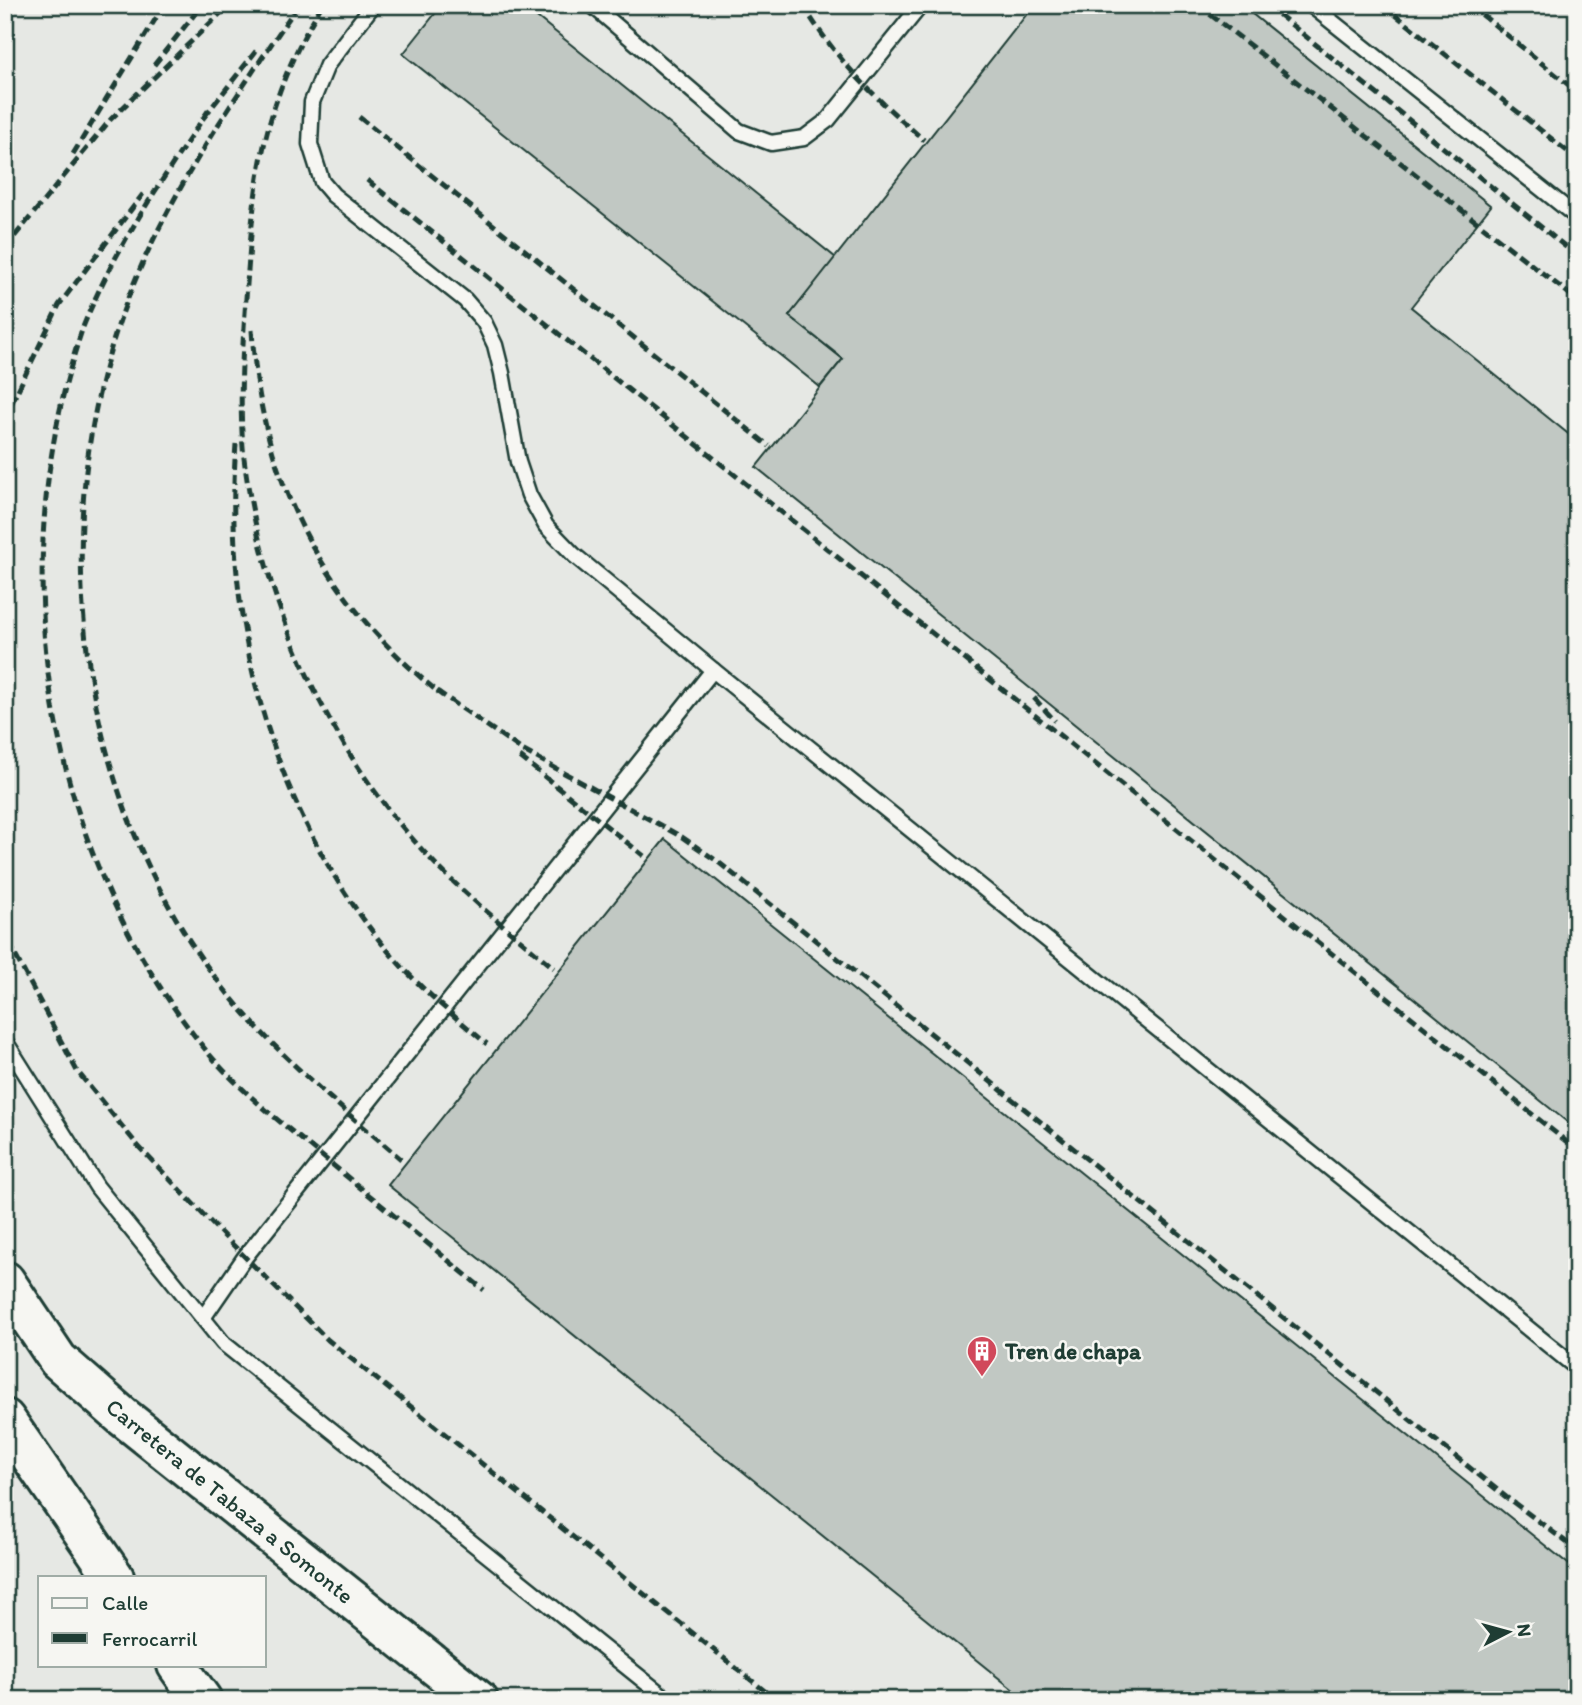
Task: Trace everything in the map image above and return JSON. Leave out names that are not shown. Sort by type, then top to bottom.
[{"type":"street","name":"Carretera de Tabaza a Somonte","points":[[5,1281],[58,1360],[122,1416],[478,1700]]},
{"type":"street","points":[[5,1419],[113,1576]]},
{"type":"street","points":[[178,1666],[202,1700]]},
{"type":"lane","points":[[373,5],[327,65],[312,102],[310,144],[322,182],[333,195],[465,300],[484,323],[495,345],[502,373],[518,462],[529,495],[546,526],[574,555],[713,670],[1577,1368]]},
{"type":"lane","points":[[592,5],[739,131],[771,142],[804,138],[828,120],[921,5]]},
{"type":"lane","points":[[1311,5],[1577,217]]},
{"type":"lane","points":[[203,1318],[245,1257],[713,670]]},
{"type":"lane","points":[[5,1041],[97,1188],[223,1343],[668,1700]]},
{"type":"shaded area","points":[[5,5],[1577,5],[1577,1700],[5,1700]]},
{"type":"building","points":[[442,5],[522,5],[836,258],[789,316],[843,359],[820,387],[403,54]]},
{"type":"building","points":[[1034,5],[1241,5],[1491,206],[1411,307],[1577,441],[1577,1130],[756,467],[843,359],[789,316]]},
{"type":"building","name":"Tren de chapa","points":[[665,839],[1577,1571],[1577,1700],[1026,1700],[388,1185]]},
{"type":"railway","points":[[73,154],[164,5]]},
{"type":"railway","points":[[154,65],[202,5]]},
{"type":"railway","points":[[5,248],[111,119],[229,5]]},
{"type":"railway","points":[[298,5],[198,157],[155,237],[120,320],[97,403],[84,489],[82,577],[89,665],[107,752],[135,835],[173,913],[221,985],[262,1032],[306,1077],[401,1159]]},
{"type":"railway","points":[[322,5],[302,40],[274,107],[265,140],[254,208],[241,393],[244,458],[252,510],[265,562],[302,664],[353,759],[384,803],[432,861],[554,968]]},
{"type":"railway","points":[[803,5],[815,25],[858,78],[924,140]]},
{"type":"railway","points":[[1198,5],[1577,300]]},
{"type":"railway","points":[[1267,5],[1577,256]]},
{"type":"railway","points":[[1383,5],[1577,159]]},
{"type":"railway","points":[[1470,5],[1576,91]]},
{"type":"railway","points":[[204,117],[256,51]]},
{"type":"railway","points":[[208,111],[140,216],[95,298],[83,327],[58,420],[44,515],[43,612],[53,707],[75,800],[108,890],[153,975],[209,1054],[266,1110],[484,1290]]},
{"type":"railway","points":[[359,117],[769,446]]},
{"type":"railway","points":[[367,180],[1577,1150]]},
{"type":"railway","points":[[5,417],[59,305],[143,194]]},
{"type":"railway","points":[[252,330],[258,386],[269,438],[285,488],[306,535],[333,579],[364,620],[401,659],[443,696]]},
{"type":"railway","points":[[236,444],[234,513],[238,582],[248,650],[264,717],[287,782],[316,844],[352,903],[405,970],[487,1044]]},
{"type":"railway","points":[[437,691],[522,750],[682,837],[717,861],[1506,1497],[1577,1550]]},
{"type":"railway","points":[[1034,698],[1055,721]]},
{"type":"railway","points":[[520,757],[644,856]]},
{"type":"railway","points":[[5,928],[14,953],[77,1071],[139,1147],[219,1231],[328,1340],[776,1700]]},
{"type":"place","name":"Tren de chapa","points":[[982,1378]]}]
